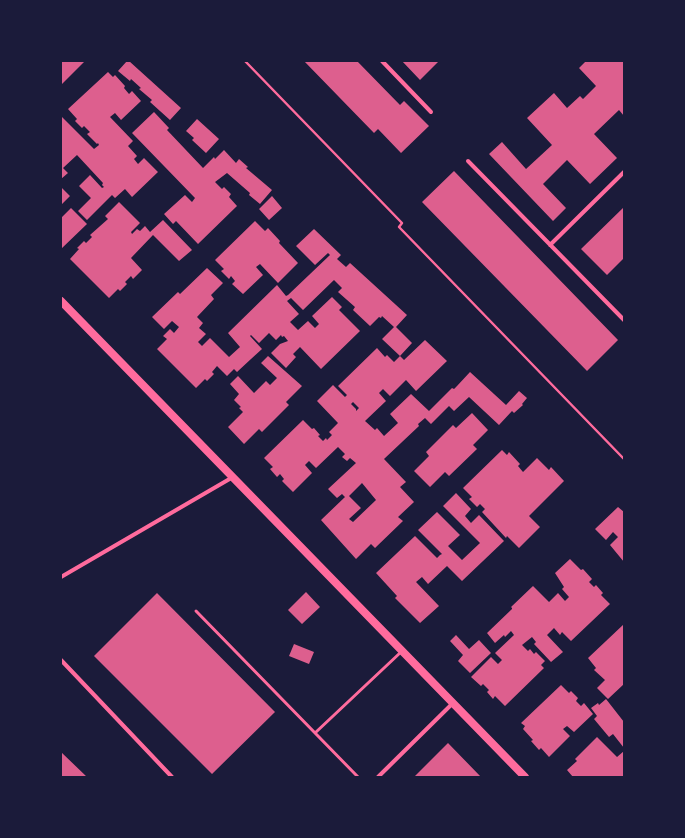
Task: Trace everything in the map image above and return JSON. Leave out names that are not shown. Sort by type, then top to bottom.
[{"type":"main road","points":[[61,301],[525,777]]},
{"type":"street","points":[[382,61],[431,112]]},
{"type":"street","points":[[468,161],[624,320]]},
{"type":"street","points":[[550,245],[624,172]]},
{"type":"street","points":[[61,577],[233,477]]},
{"type":"street","points":[[61,660],[172,777]]},
{"type":"street","points":[[378,777],[453,703]]},
{"type":"lane","points":[[196,611],[358,777]]},
{"type":"lane","points":[[315,733],[403,651]]},
{"type":"path","points":[[246,61],[402,223],[398,227],[624,459]]},
{"type":"building","points":[[61,61],[85,61],[61,85]]},
{"type":"building","points":[[127,61],[129,61],[181,108],[170,120],[150,102],[152,100],[139,89],[141,88],[131,79],[130,81],[118,71]]},
{"type":"building","points":[[304,61],[357,61],[400,105],[404,101],[429,126],[401,153],[378,129],[374,133]]},
{"type":"building","points":[[402,61],[439,61],[420,80]]},
{"type":"building","points":[[586,61],[624,61],[624,116],[619,110],[594,134],[617,158],[590,184],[567,160],[543,184],[566,208],[553,221],[489,154],[502,142],[526,169],[552,145],[527,118],[554,93],[567,108],[580,96],[583,99],[596,86],[579,68]]},
{"type":"building","points":[[108,72],[113,77],[115,75],[125,86],[124,88],[129,94],[132,91],[141,101],[121,120],[115,113],[110,117],[133,141],[128,146],[137,156],[134,159],[138,164],[144,158],[158,172],[132,197],[125,189],[115,198],[112,195],[87,220],[78,211],[91,198],[79,186],[90,175],[102,188],[104,187],[102,185],[103,183],[77,155],[63,168],[68,173],[61,179],[61,116],[94,149],[99,145],[87,134],[90,132],[84,126],[82,128],[75,121],[77,119],[68,109]]},
{"type":"building","points":[[154,112],[169,128],[167,130],[203,168],[224,150],[236,163],[239,159],[248,167],[246,168],[272,190],[260,204],[227,173],[215,182],[222,189],[224,187],[231,194],[229,197],[237,206],[198,244],[176,221],[173,224],[164,214],[185,195],[192,202],[195,198],[132,133]]},
{"type":"building","points":[[197,119],[219,139],[206,153],[192,140],[194,138],[186,131]]},
{"type":"building","points":[[454,171],[618,340],[587,371],[422,202]]},
{"type":"building","points":[[61,187],[70,196],[61,205]]},
{"type":"building","points":[[272,196],[282,208],[269,220],[259,209]]},
{"type":"building","points":[[119,202],[140,223],[131,232],[132,234],[137,229],[140,231],[145,226],[150,232],[163,220],[192,250],[179,261],[153,235],[131,258],[142,270],[133,279],[131,276],[125,282],[127,284],[120,291],[118,289],[109,298],[70,259],[79,249],[77,248],[84,241],[86,243],[92,237],[90,235],[108,219],[105,216]]},
{"type":"building","points":[[624,207],[624,258],[607,275],[581,249]]},
{"type":"building","points":[[71,208],[87,224],[61,249],[61,218]]},
{"type":"building","points":[[255,221],[265,231],[268,228],[280,241],[279,243],[298,263],[278,283],[260,264],[256,267],[263,275],[243,294],[232,284],[235,281],[231,276],[229,279],[221,271],[224,269],[215,260]]},
{"type":"building","points":[[314,229],[341,255],[337,259],[346,267],[350,263],[407,315],[396,327],[412,343],[400,356],[382,339],[394,327],[382,316],[370,326],[353,310],[355,307],[338,292],[342,288],[334,280],[303,310],[291,298],[287,301],[299,314],[290,322],[298,330],[308,321],[315,328],[319,324],[312,316],[332,297],[342,307],[339,310],[360,331],[321,369],[300,347],[293,354],[296,357],[286,368],[271,353],[280,344],[288,341],[284,336],[282,337],[281,335],[276,340],[269,333],[259,343],[251,335],[250,336],[262,349],[237,372],[234,369],[227,376],[217,366],[212,372],[214,374],[207,381],[205,379],[196,388],[157,349],[167,339],[163,336],[170,329],[174,333],[179,327],[172,321],[164,329],[152,317],[178,292],[180,294],[207,268],[223,283],[211,295],[214,299],[197,317],[203,323],[199,328],[206,334],[198,342],[202,346],[210,338],[229,357],[240,347],[228,333],[277,285],[286,296],[288,295],[330,255],[328,253],[315,265],[296,246]]},
{"type":"building","points":[[425,340],[447,361],[416,391],[406,380],[390,396],[383,389],[379,393],[386,401],[365,421],[375,430],[377,428],[384,436],[398,423],[390,414],[411,394],[429,411],[452,388],[454,389],[470,372],[506,405],[519,391],[527,398],[522,404],[523,405],[514,413],[512,411],[499,425],[469,397],[454,411],[449,406],[431,424],[425,418],[418,424],[419,426],[384,459],[406,482],[400,487],[414,502],[398,517],[403,521],[375,548],[371,544],[356,559],[321,520],[345,497],[342,494],[337,498],[328,489],[356,463],[350,458],[347,461],[342,457],[345,454],[338,447],[316,468],[309,461],[305,465],[312,473],[293,492],[282,481],[284,479],[280,474],[277,477],[270,469],[273,467],[264,458],[303,420],[312,429],[314,428],[320,435],[318,436],[323,441],[326,438],[327,440],[332,435],[329,432],[338,423],[317,401],[333,385],[345,397],[347,395],[338,386],[377,348],[385,357],[387,355],[394,362],[400,356],[404,360]],"holes":[[[353,402],[359,408],[356,411],[351,404]],[[362,483],[376,500],[353,522],[349,519],[361,508],[349,496]]]},
{"type":"building","points":[[268,356],[302,386],[286,402],[289,405],[262,432],[259,429],[244,444],[228,427],[243,412],[239,408],[241,407],[234,400],[239,394],[230,384],[238,376],[254,393],[266,381],[270,385],[277,378],[261,363]]},
{"type":"building","points":[[472,413],[488,430],[473,445],[477,449],[449,476],[445,472],[430,487],[414,471],[429,456],[426,452],[453,425],[456,428]]},
{"type":"building","points":[[502,450],[507,455],[509,452],[520,464],[518,466],[523,472],[537,458],[549,470],[551,467],[564,481],[529,516],[540,527],[519,548],[507,536],[506,538],[482,512],[485,509],[480,504],[477,507],[469,499],[472,497],[463,488]]},
{"type":"building","points":[[456,493],[471,509],[465,516],[471,523],[479,515],[504,541],[462,581],[447,566],[428,584],[422,577],[416,582],[439,606],[420,623],[395,598],[397,596],[376,573],[415,536],[437,558],[442,554],[418,530],[437,512],[460,535],[448,546],[462,560],[480,543],[443,506]]},
{"type":"building","points":[[618,507],[624,512],[624,562],[610,545],[618,537],[613,532],[606,540],[595,529]]},
{"type":"building","points":[[570,559],[581,570],[583,569],[592,579],[589,582],[594,587],[596,585],[603,593],[601,595],[610,604],[571,641],[562,632],[560,635],[554,628],[547,635],[563,652],[551,662],[534,644],[536,642],[532,637],[522,645],[528,651],[530,649],[534,654],[536,652],[545,661],[541,665],[544,668],[505,706],[495,696],[493,699],[487,692],[489,690],[483,684],[481,686],[471,677],[491,657],[498,664],[502,660],[495,653],[514,635],[511,631],[495,643],[487,633],[533,586],[549,602],[558,593],[565,601],[569,597],[562,589],[564,587],[555,573]]},
{"type":"building","points":[[306,592],[320,607],[302,624],[288,610]]},
{"type":"building","points":[[157,593],[275,712],[212,774],[94,656]]},
{"type":"building","points":[[624,624],[624,684],[608,699],[597,688],[605,680],[594,670],[596,668],[588,658]]},
{"type":"building","points":[[456,635],[469,649],[479,640],[491,653],[470,673],[458,661],[463,655],[450,641]]},
{"type":"building","points":[[294,644],[314,652],[309,664],[289,656]]},
{"type":"building","points":[[561,685],[569,693],[571,691],[578,698],[576,701],[581,706],[584,703],[593,714],[574,732],[567,726],[563,729],[570,736],[549,757],[541,748],[539,750],[531,741],[533,740],[523,729],[525,726],[521,723]]},
{"type":"building","points":[[606,699],[624,722],[624,748],[613,734],[609,737],[594,719],[597,716],[591,708],[598,703],[599,705]]},
{"type":"building","points":[[597,737],[617,757],[624,751],[624,777],[573,777],[567,770],[577,761],[575,759]]},
{"type":"building","points":[[448,743],[481,777],[414,777]]},
{"type":"building","points":[[61,752],[87,777],[61,777]]}]
